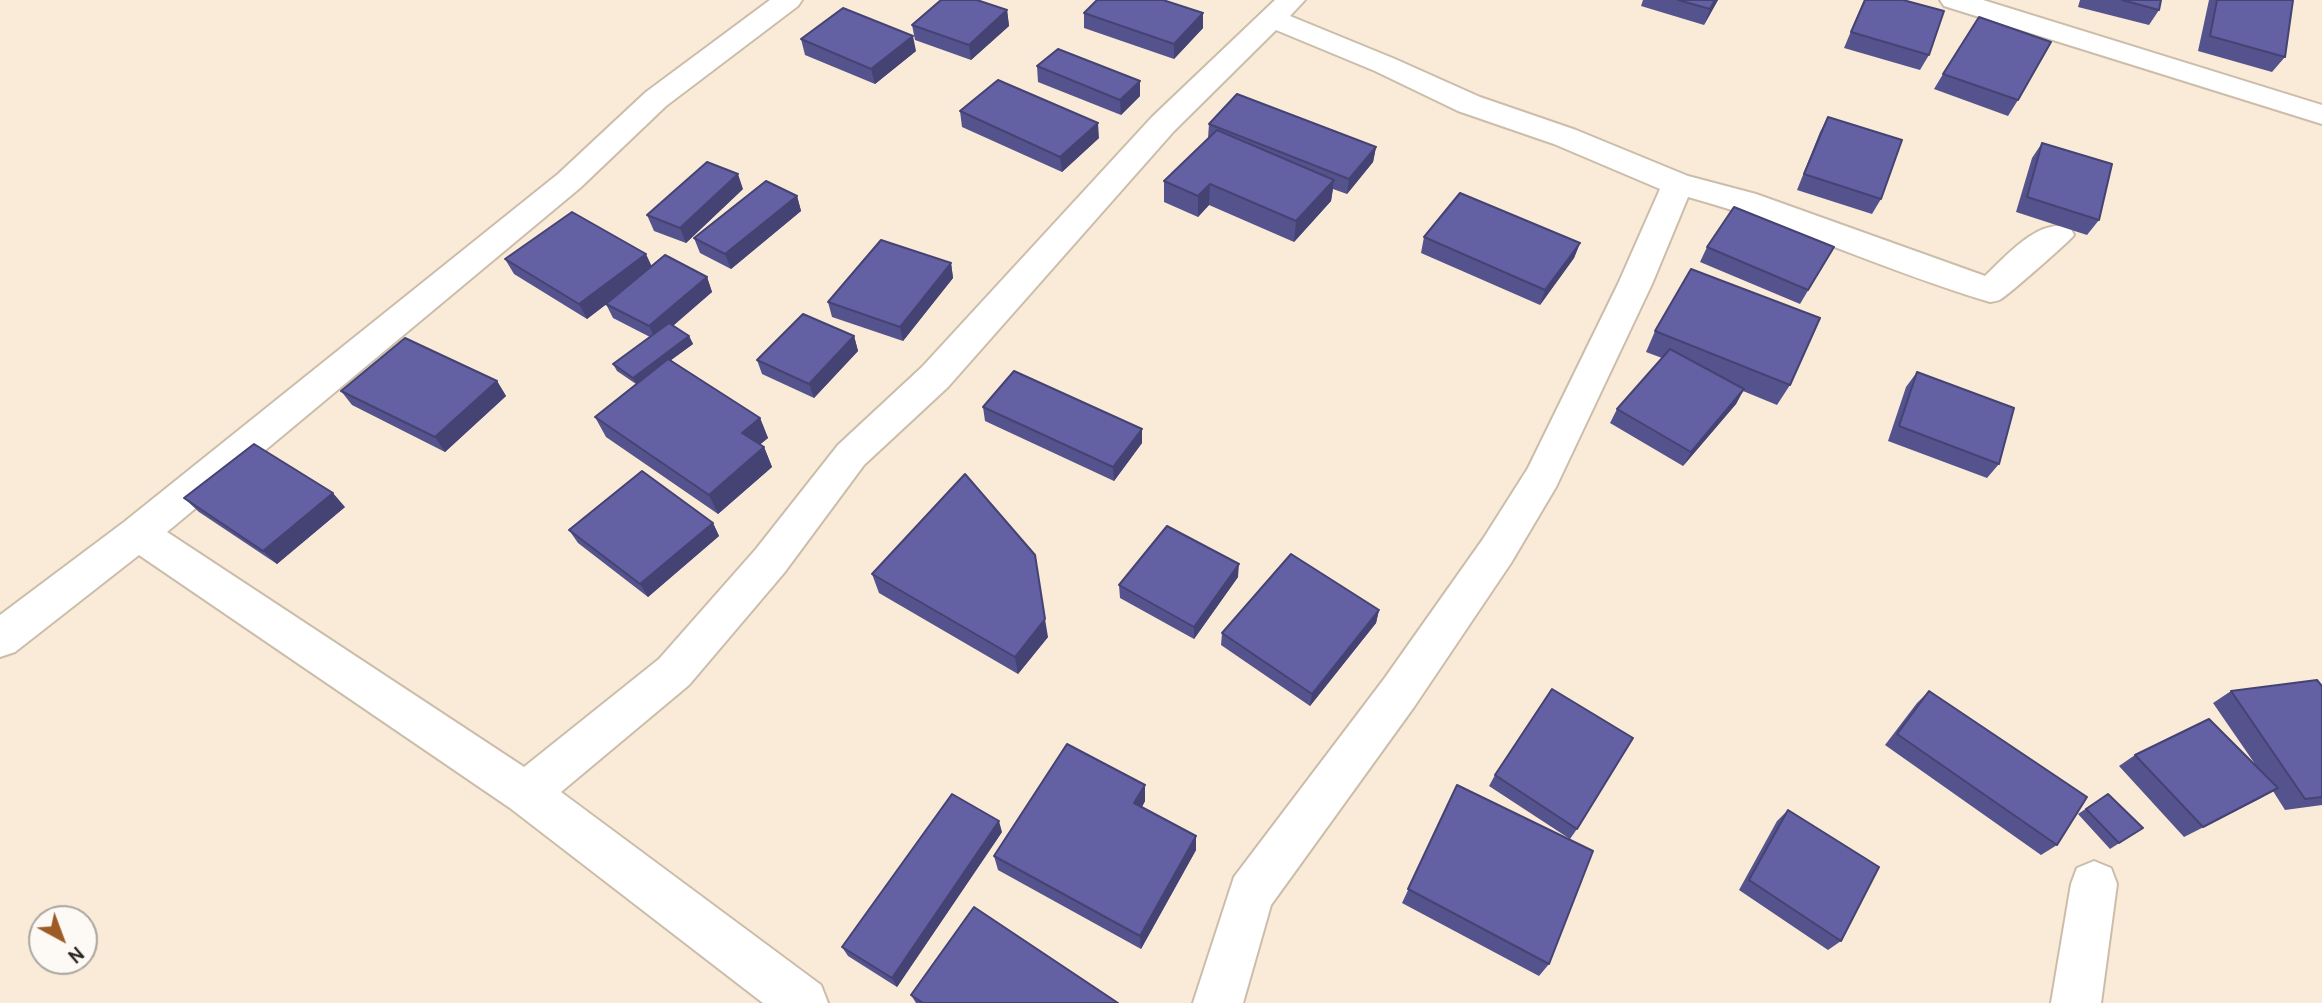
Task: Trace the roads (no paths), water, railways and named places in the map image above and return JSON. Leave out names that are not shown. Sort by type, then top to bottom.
[{"type":"street","points":[[0,639],[138,533],[569,181],[656,99],[788,0]]},
{"type":"street","points":[[1954,0],[2322,115]]},
{"type":"street","points":[[526,793],[674,672],[771,561],[851,455],[935,377],[1163,124],[1282,10],[1385,65],[1469,104],[1566,137],[1678,184],[1745,202],[1990,289],[2029,255],[2058,235]]},
{"type":"street","points":[[1218,1003],[1251,893],[1399,692],[1504,540],[1543,476],[1635,284],[1678,184]]},
{"type":"street","points":[[138,533],[526,793],[803,1003]]},
{"type":"street","points":[[2076,1003],[2094,884]]}]
